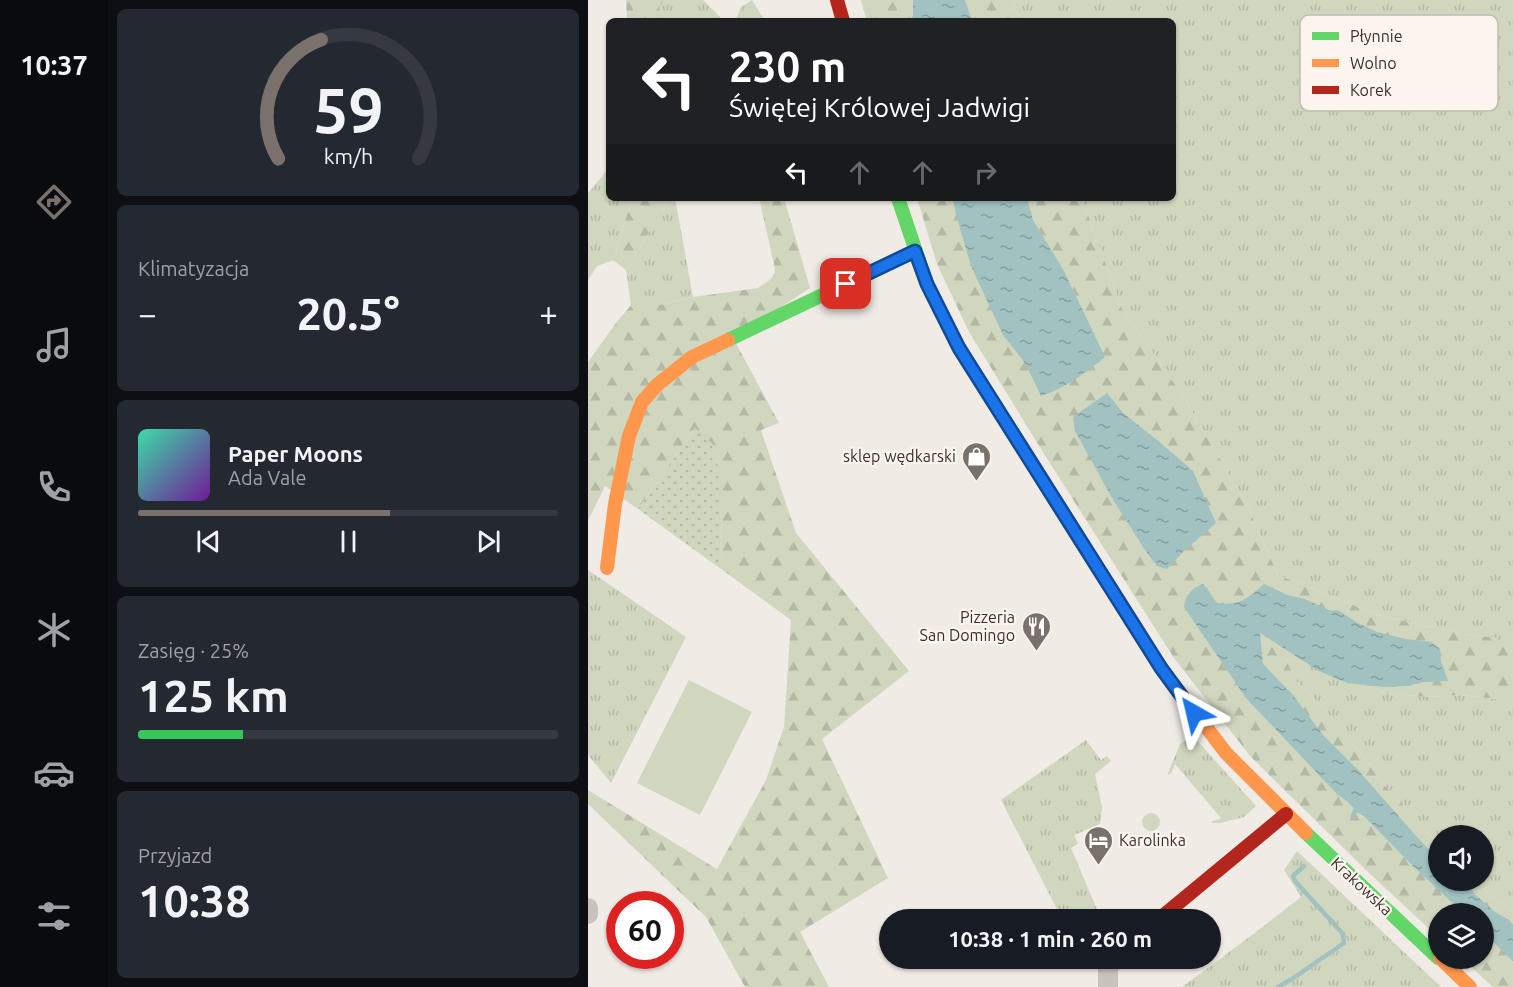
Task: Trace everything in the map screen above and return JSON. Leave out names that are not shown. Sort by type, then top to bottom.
[{"type":"main road","points":[[837,0],[842,18]]},
{"type":"main road","name":"Krakowska","points":[[899,201],[927,284],[959,348],[1161,668],[1226,753],[1286,814],[1428,948]]},
{"type":"main road","points":[[607,567],[615,504],[629,436],[642,402],[657,385],[692,357],[915,251]]},
{"type":"main road","points":[[1171,909],[1286,814]]},
{"type":"main road","name":"Krakowska","points":[[1451,969],[1470,987]]},
{"type":"street","points":[[588,908],[588,914]]},
{"type":"street","points":[[1108,969],[1108,987]]},
{"type":"green space","points":[[626,0],[667,0],[658,6],[664,18],[627,18]]},
{"type":"green space","points":[[667,0],[703,0],[721,18],[664,18],[658,6]]},
{"type":"green space","points":[[752,0],[763,18],[736,18],[741,7]]},
{"type":"green space","points":[[861,0],[1013,0],[1018,18],[866,18]]},
{"type":"green space","points":[[1013,0],[1513,0],[1513,652],[1496,638],[1462,634],[1378,615],[1278,575],[1247,505],[1181,393],[1122,309],[1083,201],[1176,201],[1176,18],[1018,18]]},
{"type":"green space","points":[[606,172],[606,201],[633,201],[613,260],[597,266],[588,280],[588,193]]},
{"type":"green space","points":[[633,201],[668,201],[626,270],[613,260]]},
{"type":"green space","points":[[668,201],[676,201],[693,297],[659,305],[631,305],[626,270]]},
{"type":"green space","points":[[760,201],[785,201],[810,288],[733,338],[779,423],[761,430],[796,533],[909,671],[822,739],[888,878],[800,932],[829,987],[745,987],[706,917],[684,896],[684,891],[679,891],[588,804],[588,790],[717,869],[766,780],[784,727],[791,620],[721,569],[722,506],[695,428],[638,509],[605,486],[588,521],[588,362],[631,305],[659,305],[693,297],[758,288],[771,279],[775,272]]},
{"type":"green space","points":[[918,201],[1083,201],[1122,309],[1181,393],[1247,505],[1278,575],[1378,615],[1462,634],[1497,638],[1513,652],[1513,707],[1496,699],[1461,695],[1426,697],[1385,693],[1310,664],[1286,659],[1295,680],[1325,710],[1384,785],[1428,833],[1428,891],[1486,891],[1513,911],[1513,987],[1493,987],[1473,969],[1494,969],[1494,903],[1428,903],[1428,928],[1250,756],[1174,658],[969,332],[937,264]]},
{"type":"green space","points":[[695,428],[715,446],[722,506],[721,569],[638,509]]},
{"type":"green space","points":[[588,570],[686,637],[611,783],[588,755]]},
{"type":"green space","points":[[1286,659],[1310,664],[1385,693],[1426,697],[1461,695],[1496,699],[1513,707],[1513,911],[1486,891],[1494,891],[1494,825],[1428,825],[1428,833],[1384,785],[1325,710],[1295,680]]},
{"type":"green space","points":[[689,680],[752,712],[700,815],[637,783]]},
{"type":"green space","points":[[1192,736],[1256,806],[1244,817],[1212,823],[1221,818],[1175,764],[1169,775],[1180,744]]},
{"type":"green space","points":[[1086,740],[1101,760],[1107,756],[1111,761],[1095,774],[1102,807],[1100,824],[1074,835],[1078,844],[1071,848],[1097,909],[1057,909],[1001,800]]},
{"type":"green space","points":[[1151,813],[1157,816],[1160,822],[1157,828],[1151,831],[1145,828],[1142,822],[1145,816]]},
{"type":"green space","points":[[1297,851],[1441,987],[1182,987],[1206,969],[1221,969],[1221,958],[1301,897],[1284,870]]},
{"type":"water","points":[[913,0],[965,0],[971,18],[912,18]]},
{"type":"water","points":[[954,201],[1028,201],[1033,220],[1064,271],[1105,357],[1067,384],[1041,396],[1025,363],[1003,335],[971,266]]},
{"type":"water","points":[[1107,393],[1123,413],[1193,471],[1216,523],[1167,569],[1157,566],[1145,550],[1112,498],[1075,431],[1073,417]]},
{"type":"water","points":[[1203,584],[1217,603],[1225,604],[1243,600],[1264,584],[1331,611],[1338,610],[1377,632],[1431,642],[1440,649],[1441,661],[1448,681],[1384,687],[1347,683],[1319,671],[1260,633],[1263,664],[1293,695],[1323,735],[1359,771],[1428,849],[1428,880],[1363,815],[1337,794],[1246,698],[1184,607],[1186,598],[1196,587]]},
{"type":"water","points":[[1440,891],[1471,891],[1485,903],[1452,903]]},
{"type":"water","points":[[1494,911],[1513,925],[1513,961],[1494,943]]},
{"type":"waterway","points":[[1353,816],[1355,811]]},
{"type":"waterway","points":[[1278,987],[1344,943],[1343,934],[1295,881],[1293,876],[1304,866]]},
{"type":"traffic: fast","points":[[899,201],[927,284],[959,348],[1030,460]]},
{"type":"traffic: fast","points":[[728,340],[915,251]]},
{"type":"traffic: fast","points":[[1306,833],[1428,949]]},
{"type":"traffic: slow","points":[[607,568],[615,504],[629,436],[642,402],[657,385],[692,357],[728,340]]},
{"type":"traffic: slow","points":[[1030,460],[1161,668],[1226,753],[1306,833]]},
{"type":"traffic: slow","points":[[1451,969],[1470,987]]},
{"type":"traffic: jam","points":[[837,0],[842,18]]},
{"type":"traffic: jam","points":[[1171,909],[1286,814]]},
{"type":"place","name":"sklep wędkarski","points":[[977,482]]},
{"type":"place","name":"Pizzeria San Domingo","points":[[1036,652]]},
{"type":"place","name":"Karolinka","points":[[1098,866]]},
{"type":"route","points":[[846,284],[915,251],[927,284],[959,348],[1161,668],[1194,713]]}]
